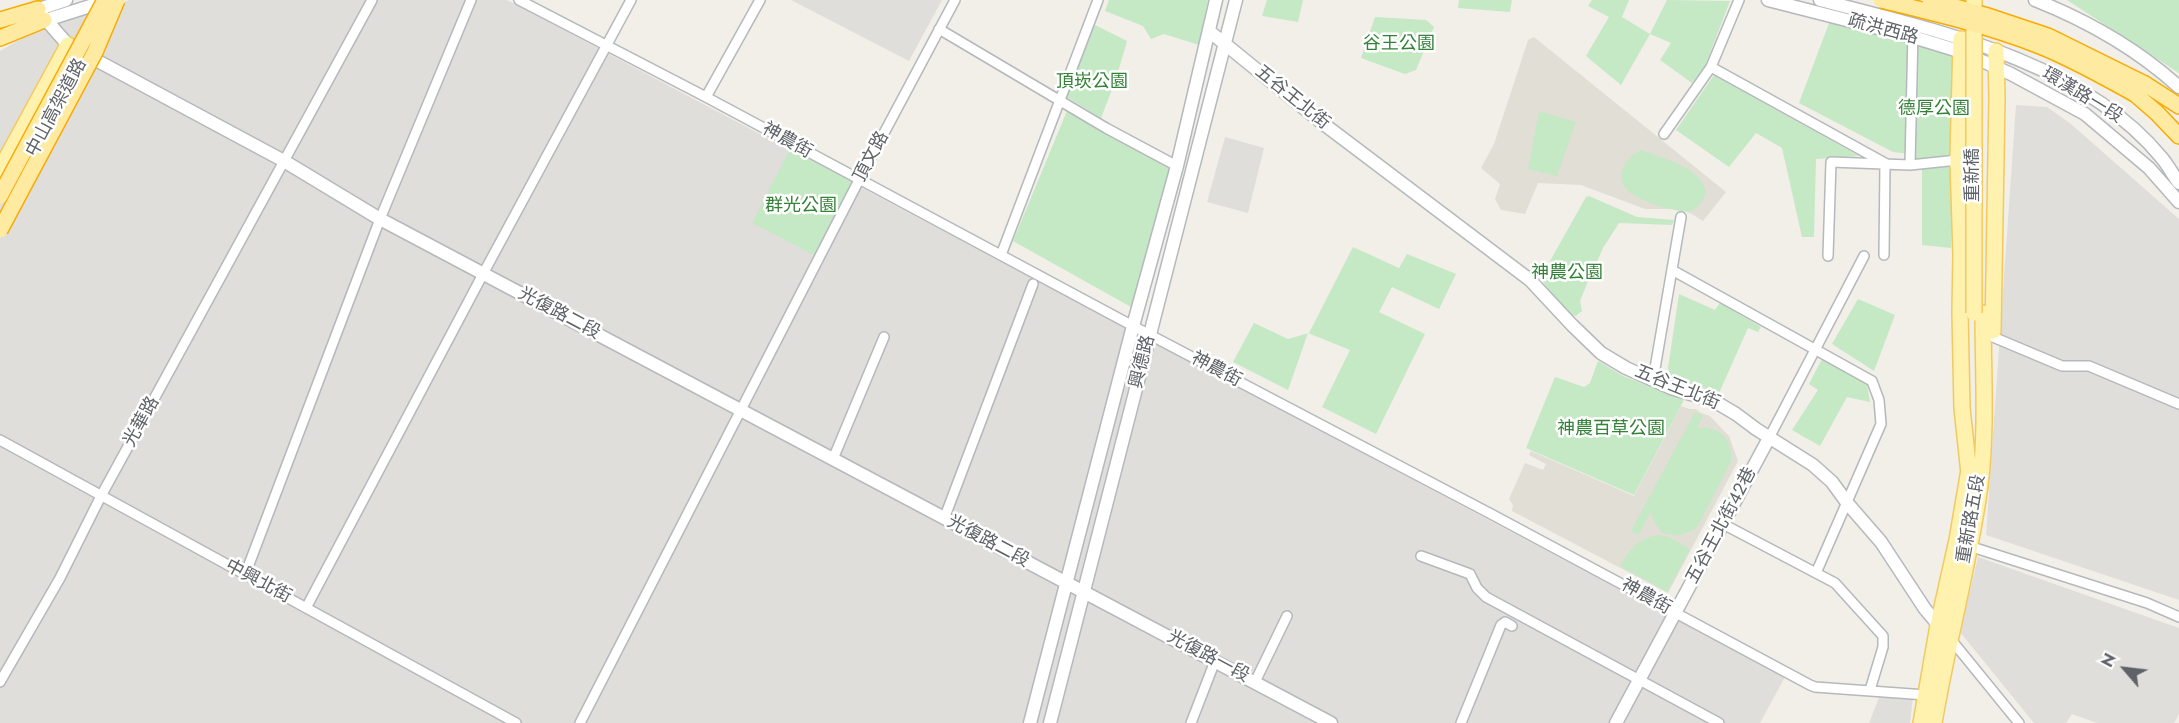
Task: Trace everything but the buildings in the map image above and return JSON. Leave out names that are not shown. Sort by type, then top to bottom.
[{"type":"highway","points":[[0,180],[78,36],[106,0]]},
{"type":"highway","name":"中山高架道路","points":[[0,196],[106,0]]},
{"type":"highway","points":[[0,230],[95,52],[116,0]]},
{"type":"highway","name":"中山高架道路","points":[[0,215],[116,0]]},
{"type":"highway","points":[[1879,0],[1986,27],[2042,47],[2094,72],[2179,106]]},
{"type":"highway","points":[[1930,0],[2048,36],[2140,89],[2157,113],[2179,136]]},
{"type":"highway","points":[[0,18],[39,10]]},
{"type":"highway","points":[[0,38],[39,10]]},
{"type":"main road","name":"重新橋","points":[[1974,0],[1978,313]]},
{"type":"main road","name":"重新橋","points":[[1978,313],[1983,0]]},
{"type":"main road","points":[[0,170],[68,45]]},
{"type":"main road","points":[[1961,46],[1958,160],[1962,408],[1969,474]]},
{"type":"main road","points":[[1982,459],[1992,404],[1996,51]]},
{"type":"main road","points":[[0,240],[96,60]]},
{"type":"main road","name":"重新路五段","points":[[1934,723],[1980,483],[1982,459],[1978,313]]},
{"type":"main road","name":"重新路五段","points":[[1921,723],[1938,625],[1957,543],[1969,474],[1978,313]]},
{"type":"street","points":[[0,26],[66,0]]},
{"type":"street","points":[[0,45],[39,10],[106,0]]},
{"type":"street","name":"光華路","points":[[0,682],[60,578],[101,496],[372,0]]},
{"type":"street","points":[[245,575],[380,219],[471,0]]},
{"type":"street","name":"神農街","points":[[519,0],[706,97],[1150,336],[1493,514],[1815,687],[1926,695]]},
{"type":"street","points":[[306,608],[631,0]]},
{"type":"street","points":[[706,97],[760,0]]},
{"type":"street","name":"頂文路","points":[[580,723],[859,180],[955,0]]},
{"type":"street","points":[[1001,255],[1098,0]]},
{"type":"street","name":"興德路","points":[[1030,723],[1177,166],[1216,0]]},
{"type":"street","name":"興德路","points":[[1050,723],[1236,0]]},
{"type":"street","points":[[1664,134],[1711,67],[1739,0]]},
{"type":"street","name":"疏洪西路","points":[[1768,0],[1914,31],[1943,33],[1997,67]]},
{"type":"street","name":"疏洪西路","points":[[1820,0],[1961,46],[1996,51]]},
{"type":"street","points":[[1879,0],[1917,11],[1933,21],[1943,33]]},
{"type":"street","points":[[2035,0],[2097,28],[2129,47],[2179,87]]},
{"type":"street","name":"光復路二段","points":[[39,10],[68,45],[284,161],[380,219],[1084,592]]},
{"type":"street","points":[[939,29],[1106,128],[1177,166]]},
{"type":"street","name":"五谷王北街","points":[[1209,31],[1321,122],[1530,280],[1602,353],[1626,368],[1678,391],[1714,401],[1814,465],[1832,482],[1881,542],[1925,609],[1949,637]]},
{"type":"street","points":[[1910,165],[1914,31]]},
{"type":"street","name":"環漢路一段","points":[[1996,51],[2042,71],[2106,106],[2137,131],[2162,158],[2179,183]]},
{"type":"street","points":[[1711,67],[1885,164]]},
{"type":"street","name":"環漢路一段","points":[[1997,67],[2085,114],[2149,168],[2179,202]]},
{"type":"street","points":[[1828,256],[1832,162],[1910,165],[1958,160]]},
{"type":"street","points":[[1884,255],[1885,164]]},
{"type":"street","points":[[1653,380],[1681,217]]},
{"type":"street","points":[[1769,438],[1864,256]]},
{"type":"street","points":[[1672,270],[1872,381],[1879,400],[1881,424],[1816,573]]},
{"type":"street","points":[[944,519],[1033,284]]},
{"type":"street","points":[[833,459],[884,337]]},
{"type":"street","points":[[1993,337],[2062,366],[2089,366],[2179,405]]},
{"type":"street","name":"五谷王北街42巷","points":[[1616,723],[1769,438]]},
{"type":"street","name":"中興北街","points":[[0,440],[516,723]]},
{"type":"street","points":[[1723,524],[1835,583],[1883,636],[1883,647],[1870,690]]},
{"type":"street","points":[[1969,546],[2146,603],[2179,617]]},
{"type":"street","points":[[1421,556],[1470,574],[1486,597],[1719,723]]},
{"type":"street","name":"光復路一段","points":[[1084,592],[1331,723]]},
{"type":"street","points":[[1255,682],[1287,616]]},
{"type":"street","points":[[1461,723],[1501,625],[1505,622],[1512,626]]},
{"type":"street","points":[[1949,637],[2019,723]]},
{"type":"street","points":[[1191,723],[1215,661]]},
{"type":"shaded area","points":[[129,0],[507,0],[1785,677],[1760,723],[0,723],[0,51],[39,28]]},
{"type":"shaded area","points":[[791,0],[942,0],[909,61]]},
{"type":"shaded area","points":[[1534,37],[1726,192],[1703,221],[1690,213],[1674,209],[1645,209],[1581,185],[1538,183],[1525,214],[1501,210],[1495,199],[1500,184],[1481,168],[1494,144],[1528,40]]},
{"type":"shaded area","points":[[2016,105],[2047,107],[2071,124],[2179,219],[2179,600],[1986,535]]},
{"type":"shaded area","points":[[1225,137],[1264,148],[1248,213],[1207,202]]},
{"type":"shaded area","points":[[1681,406],[1696,409],[1710,416],[1729,436],[1738,461],[1668,593],[1512,511],[1513,505],[1509,499],[1525,463],[1543,470],[1546,464],[1529,455],[1531,451],[1634,496]]},
{"type":"shaded area","points":[[1978,557],[2179,628],[2179,714],[2174,723],[2097,723],[2072,714],[2066,723],[2034,723],[1960,632]]},
{"type":"shaded area","points":[[1880,695],[1913,697],[1910,723],[1869,723]]},
{"type":"green space","points":[[1109,0],[1208,0],[1199,45],[1164,34],[1151,39],[1143,26],[1105,11]]},
{"type":"green space","points":[[1267,0],[1303,0],[1298,22],[1262,16]]},
{"type":"green space","points":[[1459,0],[1512,0],[1510,12],[1458,8]]},
{"type":"green space","points":[[1592,0],[1629,0],[1622,17],[1650,34],[1621,85],[1586,56],[1609,17],[1588,6]]},
{"type":"green space","points":[[1667,0],[1730,1],[1705,66],[1692,83],[1660,60],[1671,43],[1650,34]]},
{"type":"green space","points":[[2067,0],[2179,0],[2179,73]]},
{"type":"green space","name":"谷王公園","points":[[1375,17],[1426,20],[1434,27],[1416,70],[1405,74],[1361,58]]},
{"type":"green space","name":"德厚公園","points":[[1831,18],[1913,31],[1955,49],[1957,159],[1911,160],[1910,154],[1893,152],[1799,103]]},
{"type":"green space","name":"頂崁公園","points":[[1093,24],[1127,41],[1101,118],[1065,96]]},
{"type":"green space","points":[[1714,75],[1859,156],[1816,159],[1814,237],[1802,237],[1782,148],[1756,133],[1729,167],[1676,130]]},
{"type":"green space","points":[[1067,111],[1172,169],[1131,307],[1013,241]]},
{"type":"green space","points":[[1539,111],[1576,122],[1557,176],[1528,169]]},
{"type":"green space","name":"群光公園","points":[[791,147],[855,182],[818,257],[752,223]]},
{"type":"green space","points":[[1642,150],[1681,165],[1698,177],[1706,193],[1695,209],[1680,211],[1671,209],[1650,203],[1628,191],[1622,179],[1623,167],[1631,157]]},
{"type":"green space","points":[[1955,165],[1951,248],[1922,245],[1922,166]]},
{"type":"green space","name":"神農公園","points":[[1589,196],[1637,217],[1674,220],[1672,225],[1619,223],[1603,248],[1580,301],[1582,311],[1576,316],[1571,315],[1545,285],[1541,277],[1586,197]]},
{"type":"green space","points":[[1353,247],[1399,268],[1407,254],[1456,274],[1439,309],[1392,287],[1379,312],[1425,334],[1376,434],[1322,407],[1350,350],[1308,333]]},
{"type":"green space","points":[[1679,294],[1715,310],[1720,303],[1761,327],[1758,332],[1748,328],[1719,393],[1671,378],[1668,368]]},
{"type":"green space","points":[[1858,299],[1895,315],[1874,371],[1832,344]]},
{"type":"green space","points":[[1254,323],[1288,339],[1308,333],[1288,390],[1233,362]]},
{"type":"green space","points":[[1822,359],[1867,384],[1870,402],[1847,397],[1820,446],[1792,430],[1818,390],[1809,384]]},
{"type":"green space","name":"神農百草公園","points":[[1598,361],[1623,376],[1684,400],[1634,495],[1526,448],[1555,377],[1584,387],[1590,383]]},
{"type":"green space","points":[[1695,412],[1703,416],[1697,428],[1712,429],[1727,441],[1730,447],[1731,462],[1697,527],[1678,536],[1663,533],[1654,522],[1651,512],[1638,535],[1631,531]]},
{"type":"green space","points":[[1658,535],[1669,537],[1690,549],[1667,592],[1620,566],[1635,546],[1645,539]]}]
